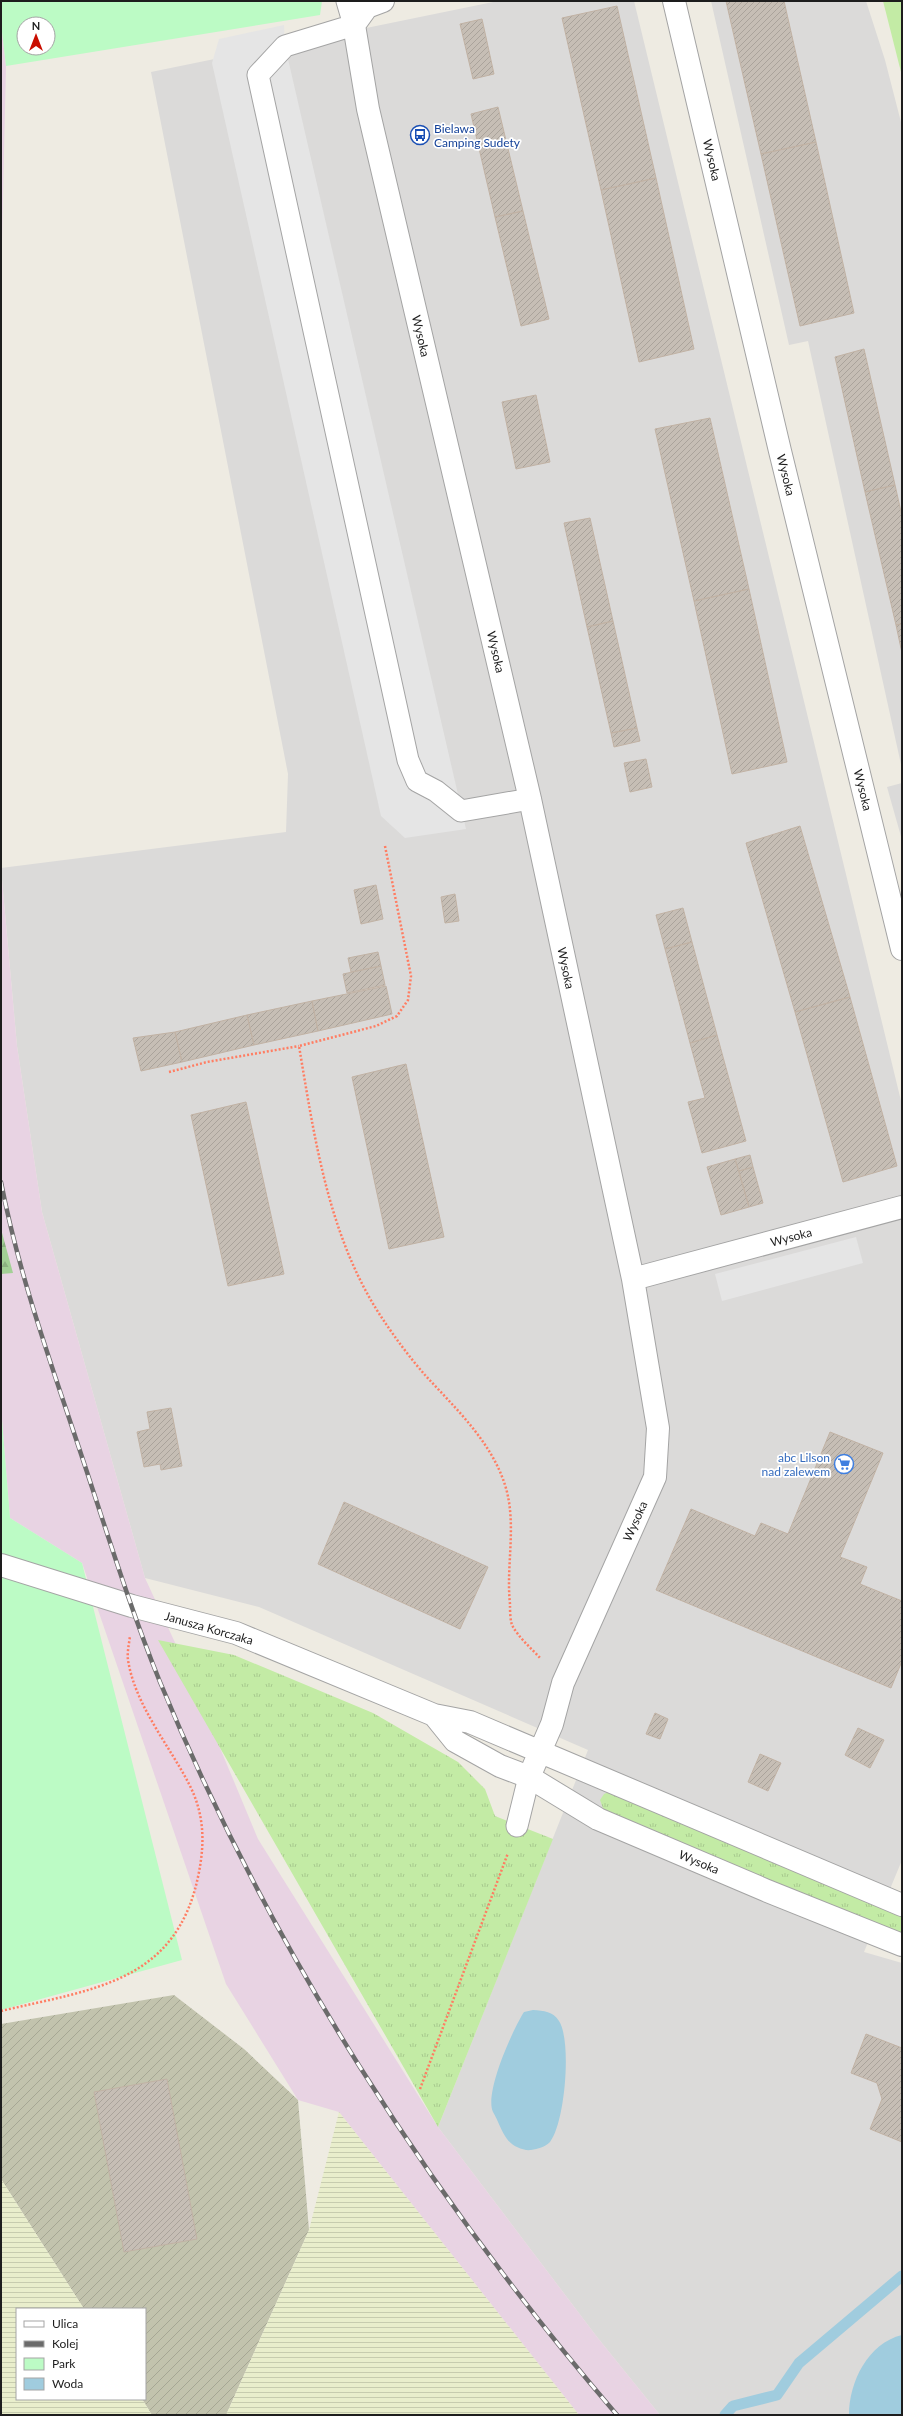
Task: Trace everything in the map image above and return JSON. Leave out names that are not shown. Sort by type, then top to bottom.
[{"type":"street","points":[[354,25],[367,7],[383,1]]},
{"type":"street","name":"Wysoka","points":[[674,1],[780,451],[902,949]]},
{"type":"street","name":"Wysoka","points":[[354,25],[368,109],[530,799],[633,1279],[658,1428],[655,1477],[563,1683],[552,1724],[529,1777],[598,1819],[765,1890],[902,1945]]},
{"type":"street","name":"Wysoka","points":[[633,1279],[902,1207]]},
{"type":"street","name":"Janusza Korczaka","points":[[1,1565],[132,1606],[236,1633],[434,1715],[470,1722],[540,1750]]},
{"type":"street","name":"Janusza Korczaka","points":[[434,1715],[455,1741],[500,1766],[529,1777]]},
{"type":"street","points":[[540,1750],[902,1905]]},
{"type":"lane","points":[[347,1],[354,25],[285,46],[258,74],[408,760],[417,781],[436,791],[461,811],[530,799]]},
{"type":"lane","points":[[518,1826],[529,1777]]},
{"type":"path","points":[[169,1072],[207,1062],[299,1046],[376,1026],[397,1016],[408,1000],[411,976],[385,846]]},
{"type":"path","points":[[299,1046],[324,1180],[350,1264],[384,1321],[424,1374],[464,1417],[489,1451],[507,1492],[511,1532],[508,1588],[512,1624],[563,1683]]},
{"type":"path","points":[[1,2011],[82,1992],[119,1980],[150,1960],[171,1941],[186,1917],[197,1881],[203,1848],[202,1819],[190,1786],[140,1698],[128,1660],[132,1606]]},
{"type":"path","points":[[420,2089],[518,1826]]},
{"type":"shaded area","points":[[498,1],[634,1],[902,1105],[902,1860],[864,1952],[902,1963],[902,2415],[660,2415],[597,2337],[438,2127],[588,1750],[259,1607],[145,1578],[42,1212],[17,1046],[1,868],[286,832],[288,774],[151,72]]},
{"type":"shaded area","points":[[711,1],[866,1],[885,60],[902,126],[902,769],[808,341],[789,345]]},
{"type":"shaded area","points":[[1,23],[6,66],[1,286]]},
{"type":"shaded area","points":[[284,25],[285,46],[466,829],[405,838],[381,816],[212,63],[219,39]]},
{"type":"shaded area","points":[[902,783],[902,840],[887,787]]},
{"type":"shaded area","points":[[1,869],[17,1046],[42,1212],[145,1578],[185,1664],[258,1839],[438,2127],[597,2337],[660,2415],[579,2415],[339,2112],[298,2100],[226,1984],[82,1563],[10,1518],[1,1408]]},
{"type":"shaded area","points":[[856,1237],[863,1263],[722,1301],[715,1274]]},
{"type":"shaded area","points":[[174,1995],[244,2049],[298,2100],[309,2230],[226,2415],[152,2415],[143,2400],[146,2400],[146,2308],[83,2308],[1,2179],[1,2024]]},
{"type":"shaded area","points":[[339,2112],[579,2415],[226,2415],[309,2230]]},
{"type":"shaded area","points":[[1,2179],[83,2308],[16,2308],[16,2400],[143,2400],[152,2415],[1,2415]]},
{"type":"green space","points":[[1,1],[322,1],[320,15],[6,66],[1,23]]},
{"type":"green space","points":[[883,1],[902,1],[902,76]]},
{"type":"green space","points":[[1,1229],[13,1273],[1,1274]]},
{"type":"green space","points":[[1,1408],[10,1518],[82,1563],[182,1960],[1,2010]]},
{"type":"green space","points":[[158,1640],[234,1655],[373,1713],[458,1762],[485,1789],[495,1816],[553,1839],[438,2127]]},
{"type":"green space","points":[[609,1792],[902,1916],[902,1938],[604,1811],[600,1800],[604,1794]]},
{"type":"water","points":[[533,2010],[551,2013],[559,2021],[563,2031],[566,2063],[563,2101],[560,2118],[555,2132],[550,2142],[546,2145],[528,2150],[521,2149],[509,2142],[493,2112],[491,2103],[492,2091],[496,2076],[513,2032],[524,2012]]},
{"type":"water","points":[[902,2335],[902,2415],[849,2415],[852,2390],[857,2377],[870,2355],[879,2346],[890,2339]]},
{"type":"building","points":[[726,1],[784,1],[816,142],[761,154]]},
{"type":"building","points":[[617,6],[656,178],[601,190],[562,18]]},
{"type":"building","points":[[482,19],[494,74],[473,79],[460,24]]},
{"type":"building","points":[[498,107],[523,211],[495,217],[471,114]]},
{"type":"building","points":[[816,142],[854,313],[800,326],[761,154]]},
{"type":"building","points":[[656,178],[694,349],[639,362],[601,190]]},
{"type":"building","points":[[523,211],[549,319],[521,326],[495,217]]},
{"type":"building","points":[[864,349],[895,485],[865,492],[835,357]]},
{"type":"building","points":[[536,395],[550,462],[516,469],[502,402]]},
{"type":"building","points":[[710,418],[749,589],[694,601],[655,429]]},
{"type":"building","points":[[895,485],[902,516],[902,624],[896,625],[865,492]]},
{"type":"building","points":[[590,518],[613,621],[587,627],[564,523]]},
{"type":"building","points":[[749,589],[787,762],[732,774],[694,601]]},
{"type":"building","points":[[613,621],[637,728],[611,733],[587,627]]},
{"type":"building","points":[[902,624],[902,653],[896,625]]},
{"type":"building","points":[[637,728],[640,741],[614,747],[611,733]]},
{"type":"building","points":[[646,759],[652,787],[630,792],[624,763]]},
{"type":"building","points":[[800,826],[850,997],[795,1012],[746,843]]},
{"type":"building","points":[[376,885],[383,919],[361,924],[354,890]]},
{"type":"building","points":[[455,894],[459,921],[445,923],[441,897]]},
{"type":"building","points":[[683,908],[692,942],[665,949],[656,915]]},
{"type":"building","points":[[692,942],[717,1035],[690,1043],[665,949]]},
{"type":"building","points":[[378,952],[381,966],[351,972],[348,958]]},
{"type":"building","points":[[381,966],[385,985],[347,993],[343,974]]},
{"type":"building","points":[[386,986],[392,1014],[318,1031],[312,1001]]},
{"type":"building","points":[[850,997],[897,1166],[843,1182],[795,1012]]},
{"type":"building","points":[[312,1001],[318,1031],[254,1045],[247,1015]]},
{"type":"building","points":[[247,1015],[254,1045],[182,1062],[175,1032]]},
{"type":"building","points":[[175,1032],[182,1062],[141,1071],[133,1038]]},
{"type":"building","points":[[717,1035],[746,1141],[702,1153],[688,1102],[705,1098],[690,1043]]},
{"type":"building","points":[[406,1064],[444,1237],[389,1249],[352,1077]]},
{"type":"building","points":[[246,1102],[284,1274],[228,1286],[191,1115]]},
{"type":"building","points":[[750,1155],[753,1167],[739,1171],[735,1159]]},
{"type":"building","points":[[735,1159],[749,1207],[721,1215],[707,1167]]},
{"type":"building","points":[[753,1167],[763,1203],[749,1207],[739,1171]]},
{"type":"building","points":[[171,1408],[182,1466],[161,1470],[160,1464],[144,1467],[137,1432],[150,1429],[147,1412]]},
{"type":"building","points":[[830,1432],[883,1453],[840,1557],[867,1567],[860,1584],[902,1601],[902,1661],[891,1688],[656,1590],[691,1509],[755,1536],[761,1523],[788,1534]]},
{"type":"building","points":[[344,1502],[488,1567],[460,1629],[318,1564]]},
{"type":"building","points":[[655,1713],[668,1719],[660,1739],[646,1734]]},
{"type":"building","points":[[858,1728],[884,1740],[870,1768],[845,1755]]},
{"type":"building","points":[[760,1754],[781,1763],[768,1791],[748,1782]]},
{"type":"building","points":[[866,2034],[902,2048],[902,2142],[870,2129],[882,2099],[877,2083],[851,2073]]},
{"type":"building","points":[[167,2079],[197,2239],[124,2252],[94,2092]]},
{"type":"waterway","points":[[725,2415],[733,2406],[777,2395],[799,2363],[902,2276]]},
{"type":"railway","points":[[1,1182],[17,1252],[37,1321],[119,1570],[139,1626],[160,1682],[204,1781],[252,1878],[304,1973],[360,2066],[419,2157],[482,2246],[548,2332],[617,2415]]},
{"type":"place","name":"Bielawa Camping Sudety","points":[[420,135]]},
{"type":"place","name":"abc Lilson nad zalewem","points":[[844,1464]]}]
